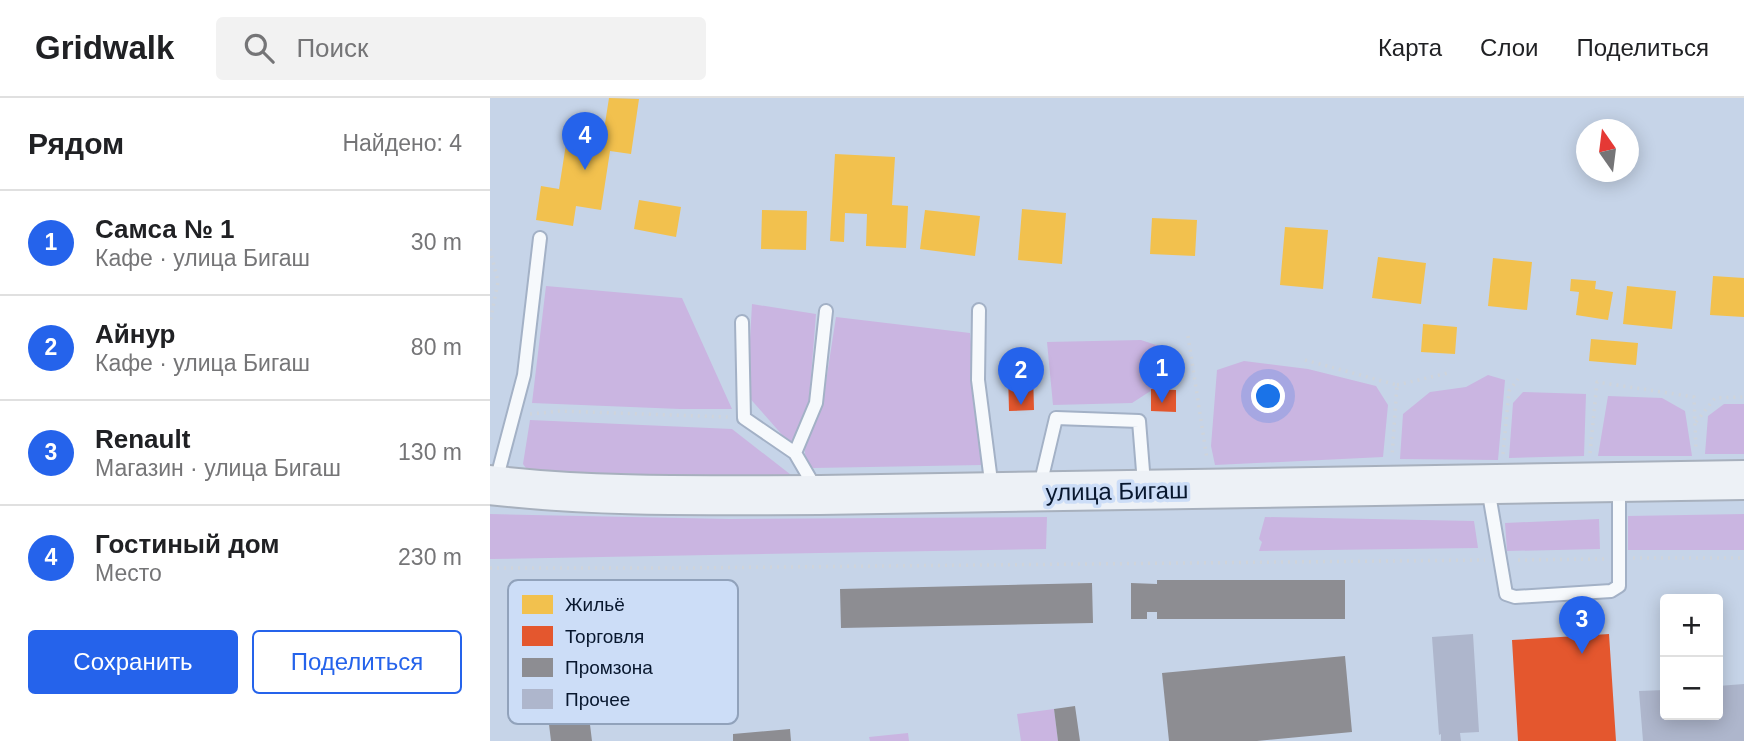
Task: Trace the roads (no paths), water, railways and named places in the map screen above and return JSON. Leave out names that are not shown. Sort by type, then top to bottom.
[{"type":"main road","name":"улица Бигаш","points":[[493,485],[675,495],[820,495],[1744,480]]},
{"type":"lane","points":[[493,485],[524,375],[540,238]]},
{"type":"lane","points":[[979,310],[978,380],[992,493]]},
{"type":"lane","points":[[795,453],[816,403],[826,311]]},
{"type":"lane","points":[[742,322],[744,418],[795,453],[820,495]]},
{"type":"lane","points":[[1043,473],[1056,418],[1139,421],[1143,471]]},
{"type":"lane","points":[[1494,484],[1500,560],[1506,594],[1515,597],[1611,591],[1619,586],[1619,558],[1603,482]]},
{"type":"place","name":"Гостиный дом","points":[[585,170]]},
{"type":"place","name":"Самса № 1","points":[[1162,403]]},
{"type":"place","name":"Айнур","points":[[1021,405]]},
{"type":"place","name":"Renault","points":[[1582,654]]}]
